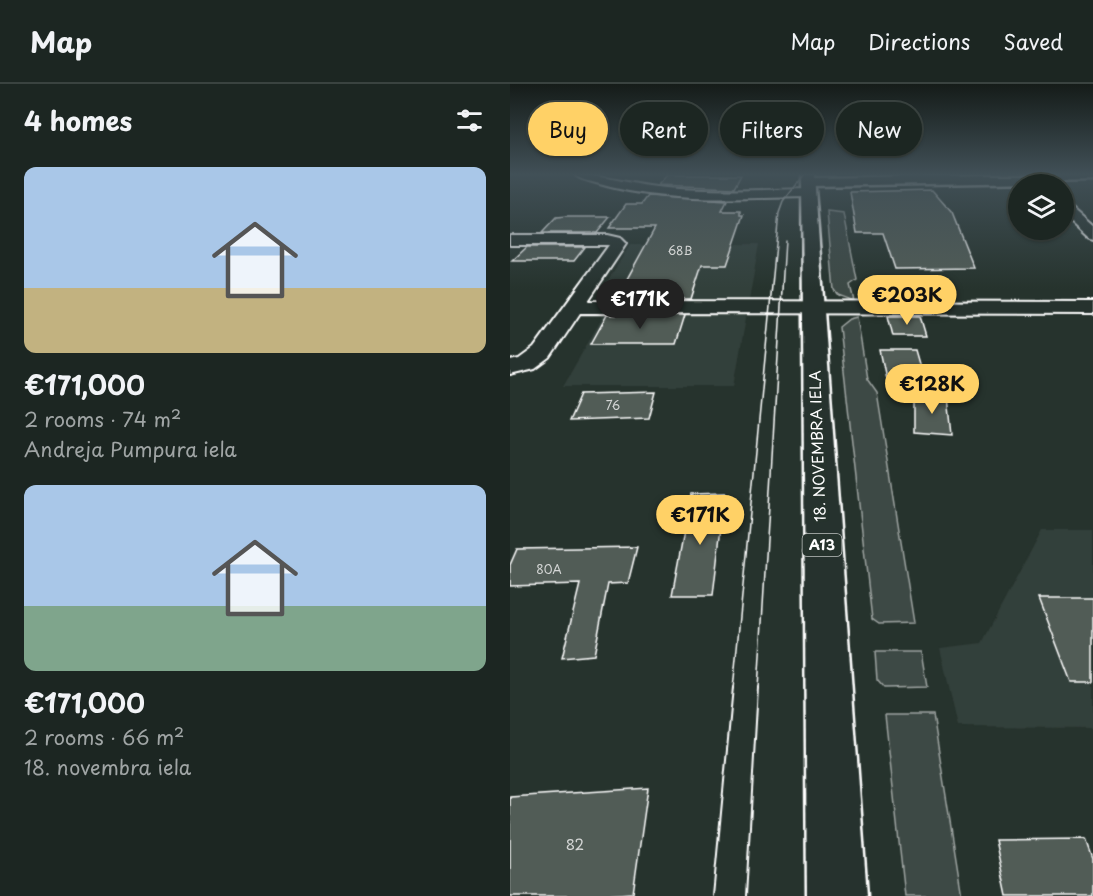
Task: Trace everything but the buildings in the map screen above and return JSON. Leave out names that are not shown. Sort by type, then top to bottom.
[{"type":"main road","name":"18. NOVEMBRA IELA","points":[[810,213],[837,896]]},
{"type":"street","points":[[1074,217],[1093,235]]},
{"type":"street","points":[[510,240],[615,241],[618,244],[543,353],[528,364],[510,368]]},
{"type":"street","points":[[576,307],[1093,308]]},
{"type":"shaded area","points":[[827,213],[844,214],[857,280],[850,285],[854,301],[838,295],[834,290]]},
{"type":"shaded area","points":[[759,244],[734,386],[563,386],[601,320],[600,293],[630,245]]},
{"type":"shaded area","points":[[857,317],[867,379],[877,393],[914,623],[879,624],[872,619],[839,327],[849,319]]},
{"type":"shaded area","points":[[1042,530],[1093,530],[1093,728],[958,727],[940,648],[982,643]]},
{"type":"shaded area","points":[[875,652],[921,652],[927,687],[884,688],[877,680]]},
{"type":"shaded area","points":[[885,715],[933,715],[962,896],[905,896]]},
{"type":"tram line","points":[[733,689],[779,213]]},
{"type":"tram line","points":[[758,689],[785,240]]},
{"type":"tram line","points":[[713,896],[733,687]]},
{"type":"tram line","points":[[746,896],[758,687]]}]
